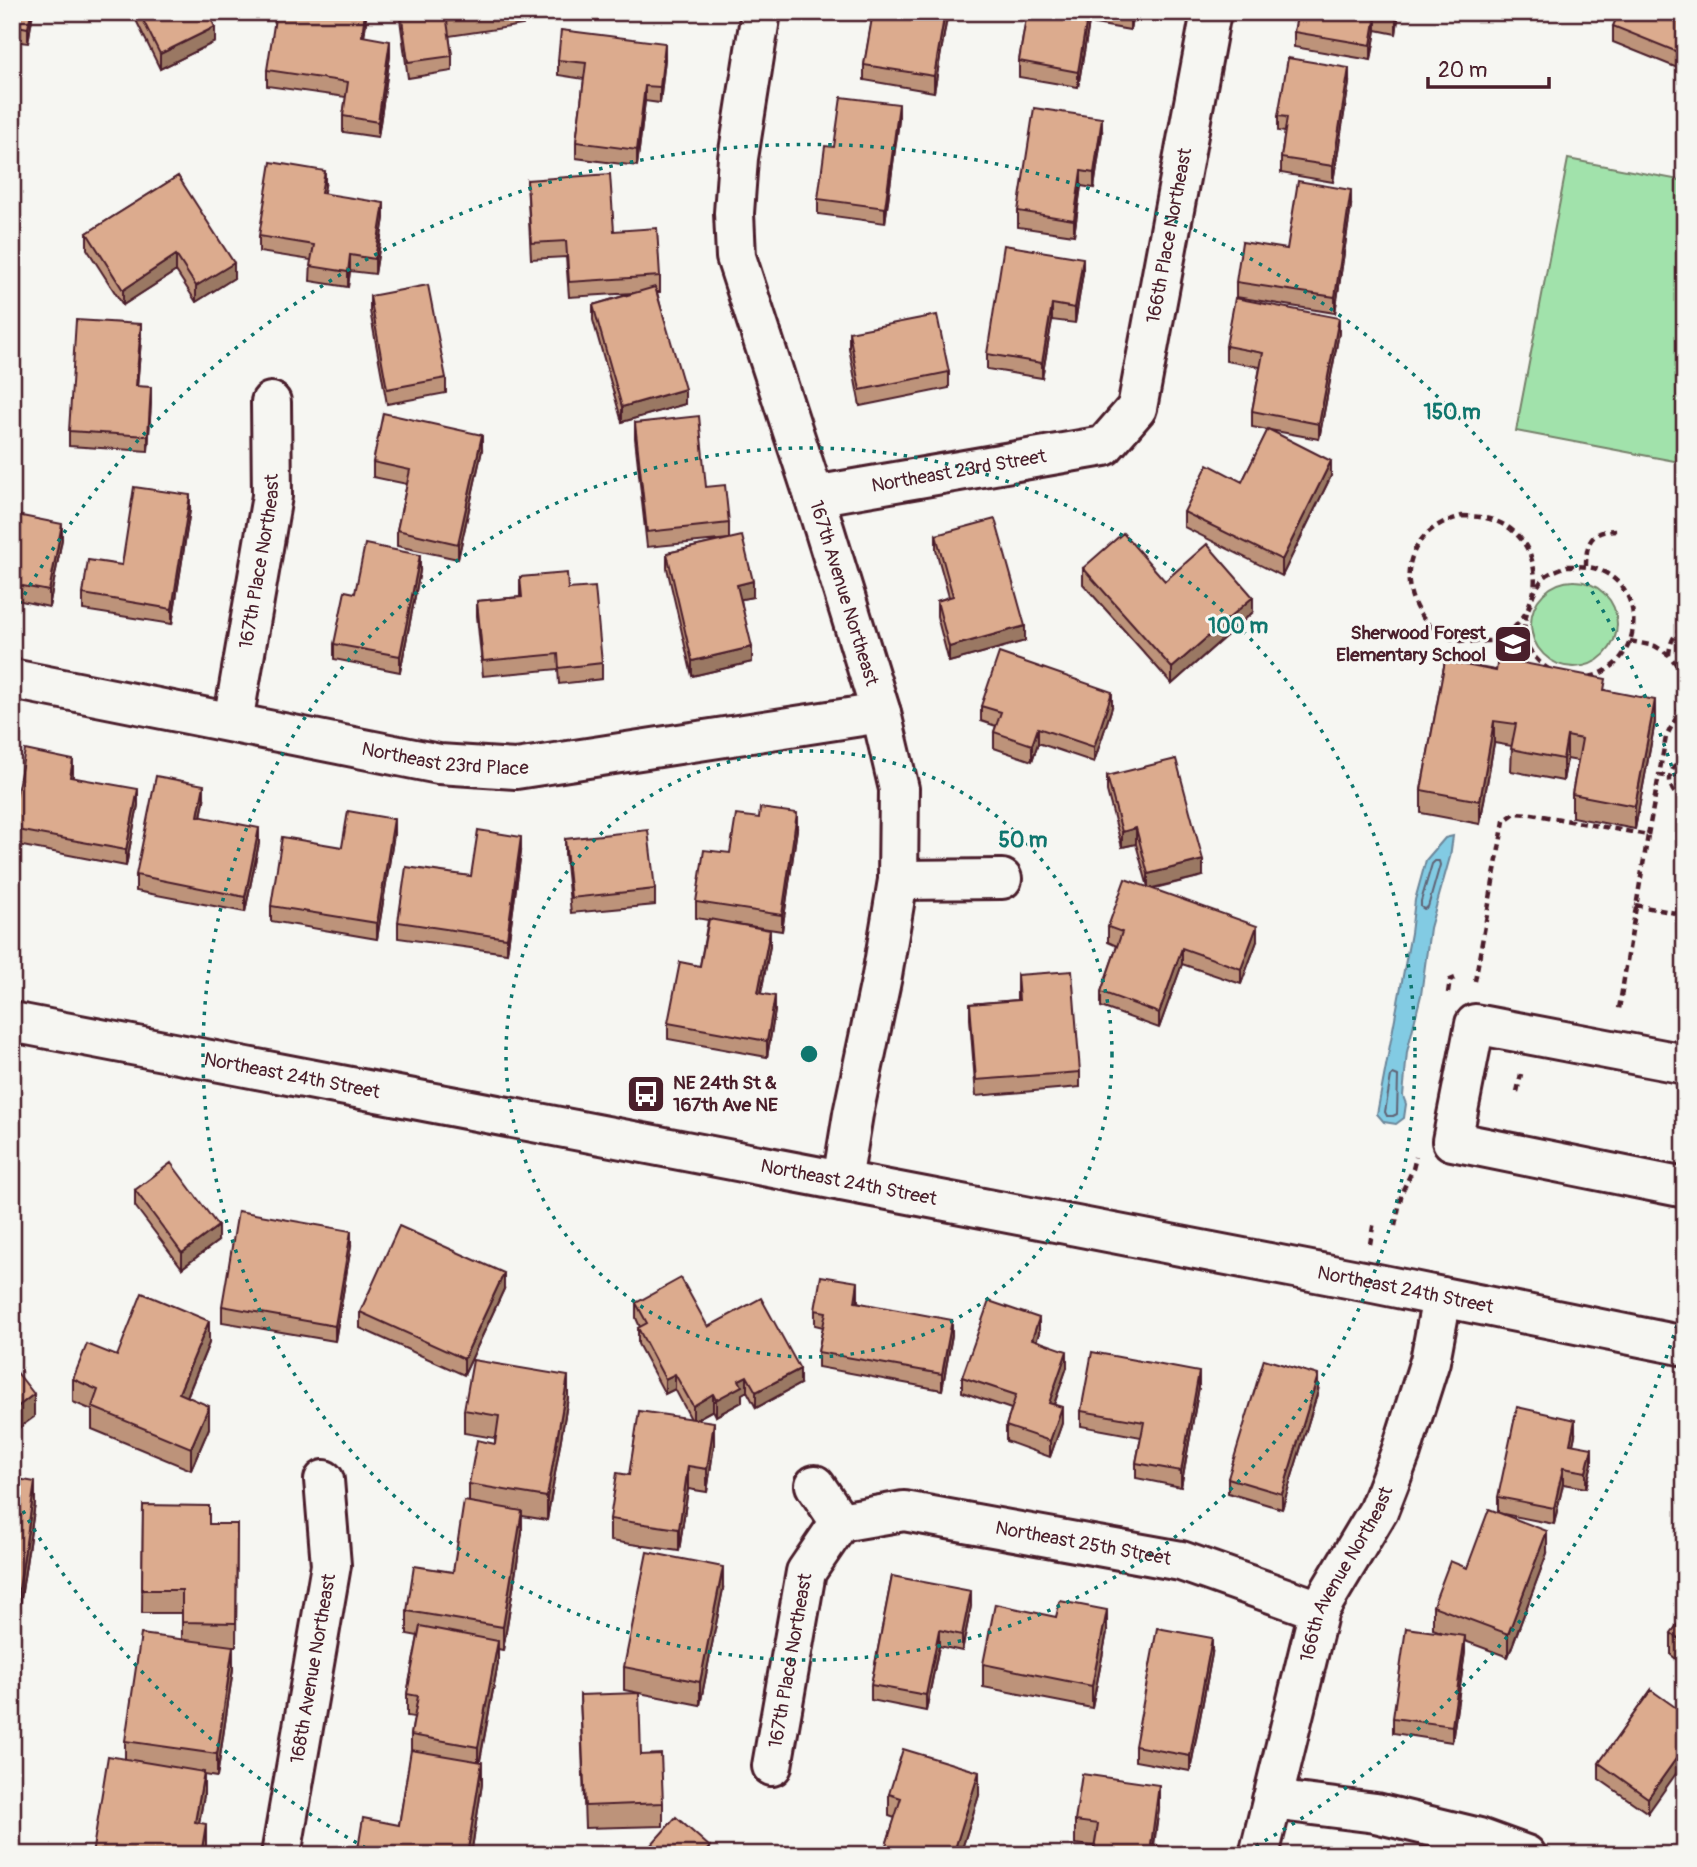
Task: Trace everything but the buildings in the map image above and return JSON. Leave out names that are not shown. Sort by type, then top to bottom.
[{"type":"street","name":"167th Avenue Northeast","points":[[761,12],[738,158],[734,213],[736,257],[881,713],[899,789],[898,880],[842,1181]]},
{"type":"street","name":"166th Place Northeast","points":[[1104,446],[1138,408],[1211,12]]},
{"type":"street","name":"167th Place Northeast","points":[[233,722],[272,496],[271,402]]},
{"type":"street","name":"Northeast 23rd Street","points":[[814,496],[1104,446]]},
{"type":"street","name":"Northeast 23rd Place","points":[[12,679],[439,764],[516,769],[881,713]]},
{"type":"street","points":[[898,880],[1002,879]]},
{"type":"street","name":"Northeast 24th Street","points":[[12,1021],[1363,1281],[1685,1346]]},
{"type":"street","points":[[1685,1063],[1475,1024],[1452,1141],[1685,1188]]},
{"type":"street","name":"166th Avenue Northeast","points":[[1259,1855],[1319,1610],[1378,1511],[1401,1452],[1430,1361],[1442,1297]]},
{"type":"street","name":"168th Avenue Northeast","points":[[281,1855],[331,1565],[324,1480]]},
{"type":"street","points":[[815,1485],[840,1522]]},
{"type":"street","name":"Northeast 25th Street","points":[[840,1522],[904,1511],[1181,1560],[1319,1610]]},
{"type":"street","name":"167th Place Northeast","points":[[772,1766],[806,1572],[840,1522]]},
{"type":"street","points":[[1272,1800],[1376,1812],[1479,1838],[1525,1855]]},
{"type":"path","points":[[1586,566],[1567,566],[1549,573],[1538,584],[1529,608],[1517,624],[1500,639],[1480,642],[1458,641],[1438,633],[1422,618],[1411,598],[1408,577],[1412,556],[1424,537],[1441,523],[1462,516],[1482,517],[1501,523],[1517,534],[1529,550],[1535,569],[1535,585],[1529,608],[1525,621],[1525,640],[1534,657],[1549,670],[1567,677],[1584,678],[1602,673],[1617,663],[1628,649],[1634,632],[1634,614],[1629,597],[1618,582],[1603,572],[1586,566]]},
{"type":"path","points":[[1586,566],[1586,552],[1595,535],[1603,530],[1619,530]]},
{"type":"path","points":[[1670,655],[1670,645],[1685,625]]},
{"type":"path","points":[[1619,1009],[1666,737],[1682,701],[1682,676],[1670,655],[1655,646],[1630,641]]},
{"type":"path","points":[[1685,756],[1672,768],[1670,777],[1674,793],[1685,802]]},
{"type":"path","points":[[1660,775],[1670,777]]},
{"type":"path","points":[[1475,981],[1504,821],[1515,813],[1532,814],[1648,835]]},
{"type":"path","points":[[1635,905],[1685,915]]},
{"type":"path","points":[[1517,1092],[1523,1063]]},
{"type":"path","points":[[1370,1245],[1374,1221]]},
{"type":"green space","points":[[1568,159],[1685,181],[1685,463],[1516,431]]},
{"type":"green space","points":[[1574,581],[1598,588],[1610,600],[1617,624],[1610,648],[1598,660],[1574,667],[1550,660],[1538,648],[1531,624],[1538,600],[1550,588]]},
{"type":"water","points":[[1453,836],[1450,857],[1430,928],[1421,995],[1407,1052],[1404,1118],[1396,1124],[1384,1122],[1377,1114],[1415,900],[1426,860],[1445,838]]},
{"type":"place","name":"Sherwood Forest Elementary School","points":[[1513,644]]},
{"type":"place","name":"NE 24th St & 167th Ave NE","points":[[646,1094]]}]
